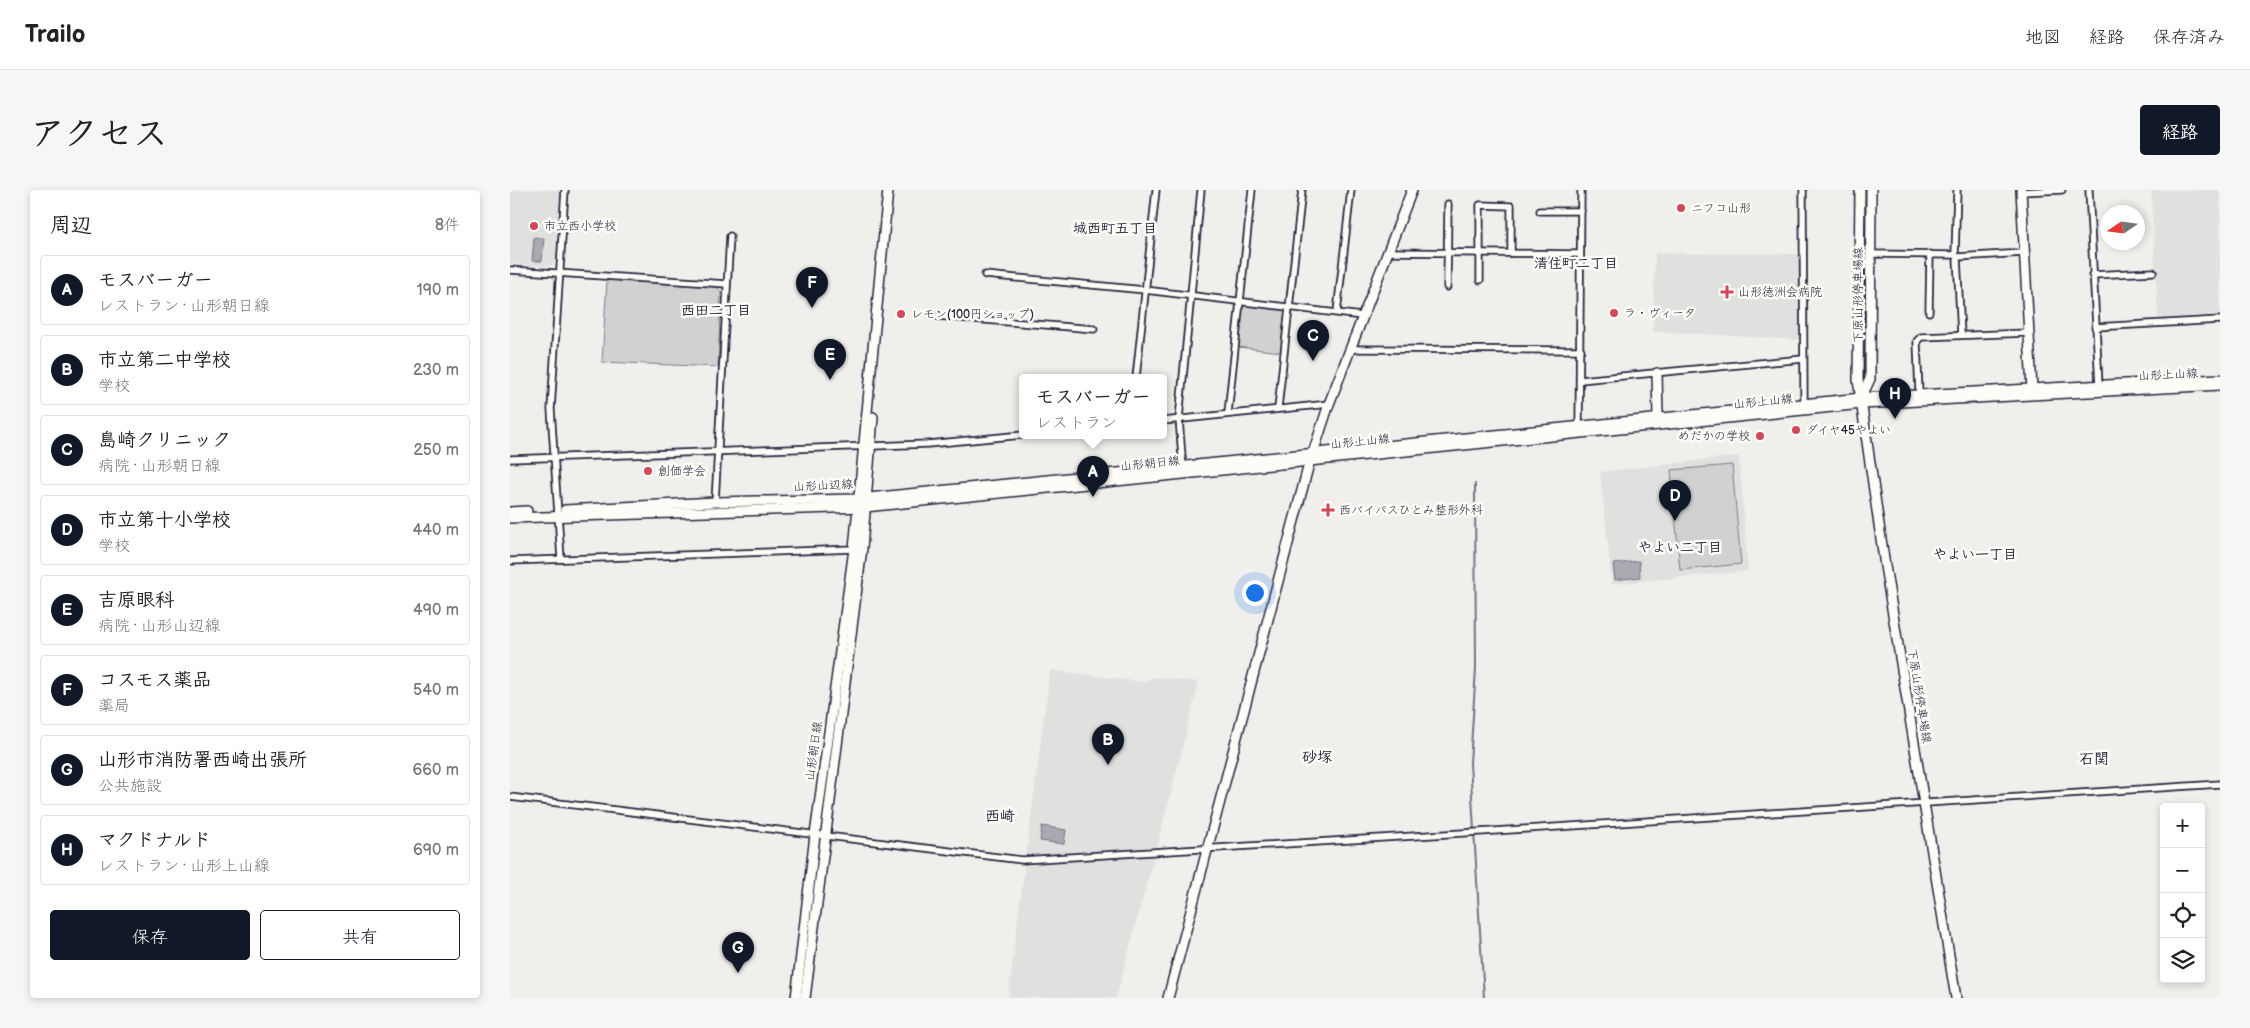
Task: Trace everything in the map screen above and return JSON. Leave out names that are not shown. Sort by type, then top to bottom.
[{"type":"main road","name":"山形山辺線","points":[[868,446],[888,190]]},
{"type":"main road","name":"山形山辺線","points":[[862,502],[893,190]]},
{"type":"main road","points":[[1168,998],[1312,456],[1362,316],[1412,190]]},
{"type":"main road","name":"下原山形停車場線","points":[[1860,190],[1858,380],[1884,566],[1956,998]]},
{"type":"main road","name":"下原山形停車場線","points":[[1861,401],[1870,379],[1871,190]]},
{"type":"main road","points":[[2022,191],[2032,389]]},
{"type":"main road","points":[[1657,373],[1658,418]]},
{"type":"main road","name":"山形上山線","points":[[1312,456],[1919,394],[2220,379]]},
{"type":"main road","name":"山形上山線","points":[[1312,456],[1804,403],[2220,385]]},
{"type":"main road","name":"山形朝日線","points":[[862,502],[1312,456]]},
{"type":"main road","name":"山形山辺線","points":[[510,518],[715,502],[862,502]]},
{"type":"main road","name":"山形山辺線","points":[[510,512],[558,513],[862,502]]},
{"type":"main road","name":"山形朝日線","points":[[805,998],[820,835],[854,549],[862,502]]},
{"type":"main road","name":"山形朝日線","points":[[796,998],[862,548],[862,502]]},
{"type":"street","points":[[561,560],[551,409],[566,190]]},
{"type":"street","points":[[1136,374],[1156,190]]},
{"type":"street","points":[[1183,469],[1179,419],[1202,190]]},
{"type":"street","points":[[1228,413],[1252,190]]},
{"type":"street","points":[[1278,408],[1302,190]]},
{"type":"street","points":[[1337,312],[1351,190]]},
{"type":"street","points":[[1579,426],[1581,190]]},
{"type":"street","points":[[1803,190],[1804,403]]},
{"type":"street","points":[[1957,190],[1956,256],[1961,335]]},
{"type":"street","points":[[2022,191],[2062,190]]},
{"type":"street","points":[[2089,190],[2099,385]]},
{"type":"street","points":[[1447,287],[1448,204]]},
{"type":"street","points":[[1480,280],[1480,205],[1511,206],[1512,253]]},
{"type":"street","points":[[1540,211],[1580,211]]},
{"type":"street","points":[[715,502],[730,236]]},
{"type":"street","points":[[1388,252],[1580,254]]},
{"type":"street","points":[[1870,254],[1956,256],[2024,253]]},
{"type":"street","points":[[1929,312],[1930,254]]},
{"type":"street","points":[[510,270],[727,284]]},
{"type":"street","points":[[2092,275],[2153,272]]},
{"type":"street","points":[[985,275],[1145,290],[1362,316]]},
{"type":"street","points":[[937,316],[1094,329]]},
{"type":"street","points":[[2095,327],[2220,320]]},
{"type":"street","points":[[1919,394],[1917,341],[1921,337],[2028,333]]},
{"type":"street","points":[[1350,349],[1580,350]]},
{"type":"street","points":[[1580,380],[1803,359]]},
{"type":"street","points":[[1167,420],[1329,404]]},
{"type":"street","points":[[510,459],[928,444],[1019,435]]},
{"type":"street","points":[[510,561],[854,549]]},
{"type":"street","points":[[510,797],[1022,860],[2220,784]]},
{"type":"shaded area","name":"市立西小学校","points":[[510,190],[561,190],[557,261],[550,266],[510,264]]},
{"type":"shaded area","points":[[2151,190],[2220,190],[2220,315],[2158,318]]},
{"type":"shaded area","points":[[534,237],[544,238],[542,261],[532,261]]},
{"type":"shaded area","name":"山形徳洲会病院","points":[[1655,253],[1800,254],[1799,340],[1653,331]]},
{"type":"shaded area","points":[[607,280],[717,287],[721,292],[718,367],[602,362]]},
{"type":"shaded area","points":[[1243,304],[1285,309],[1281,352],[1238,347]]},
{"type":"shaded area","points":[[1739,456],[1748,571],[1612,584],[1600,472]]},
{"type":"shaded area","points":[[1732,465],[1741,564],[1680,570],[1671,470]]},
{"type":"shaded area","points":[[1639,561],[1640,577],[1615,580],[1613,564]]},
{"type":"shaded area","points":[[1050,670],[1144,682],[1153,677],[1199,682],[1157,847],[1026,856]]},
{"type":"shaded area","points":[[1042,826],[1066,830],[1064,844],[1040,841]]},
{"type":"shaded area","points":[[1154,856],[1116,998],[1008,998],[1025,863]]},
{"type":"waterway","points":[[1475,484],[1476,668],[1470,763],[1484,998]]},
{"type":"place","name":"ニフコ山形","points":[[1681,208]]},
{"type":"place","name":"市立西小学校","points":[[534,226]]},
{"type":"place","name":"山形徳洲会病院","points":[[1727,292]]},
{"type":"place","name":"コスモス薬品","points":[[812,308]]},
{"type":"place","name":"ラ・ヴィータ","points":[[1614,313]]},
{"type":"place","name":"レモン(100円ショップ)","points":[[901,314]]},
{"type":"place","name":"島崎クリニック","points":[[1313,361]]},
{"type":"place","name":"吉原眼科","points":[[830,380]]},
{"type":"place","name":"マクドナルド","points":[[1895,419]]},
{"type":"place","name":"ダイヤ45やよい","points":[[1796,430]]},
{"type":"place","name":"めだかの学校","points":[[1760,436]]},
{"type":"place","name":"創価学会","points":[[648,471]]},
{"type":"place","name":"モスバーガー","points":[[1093,497]]},
{"type":"place","name":"西バイパスひとみ整形外科","points":[[1328,510]]},
{"type":"place","name":"市立第十小学校","points":[[1675,521]]},
{"type":"place","name":"市立第二中学校","points":[[1108,765]]},
{"type":"place","name":"山形市消防署西崎出張所","points":[[738,973]]},
{"type":"district","name":"城西町五丁目","points":[[1115,228]]},
{"type":"district","name":"清住町二丁目","points":[[1576,263]]},
{"type":"district","name":"西田二丁目","points":[[716,310]]},
{"type":"district","name":"やよい二丁目","points":[[1680,547]]},
{"type":"district","name":"やよい一丁目","points":[[1975,554]]},
{"type":"district","name":"砂塚","points":[[1317,757]]},
{"type":"district","name":"石関","points":[[2094,759]]},
{"type":"district","name":"西崎","points":[[1000,816]]}]
